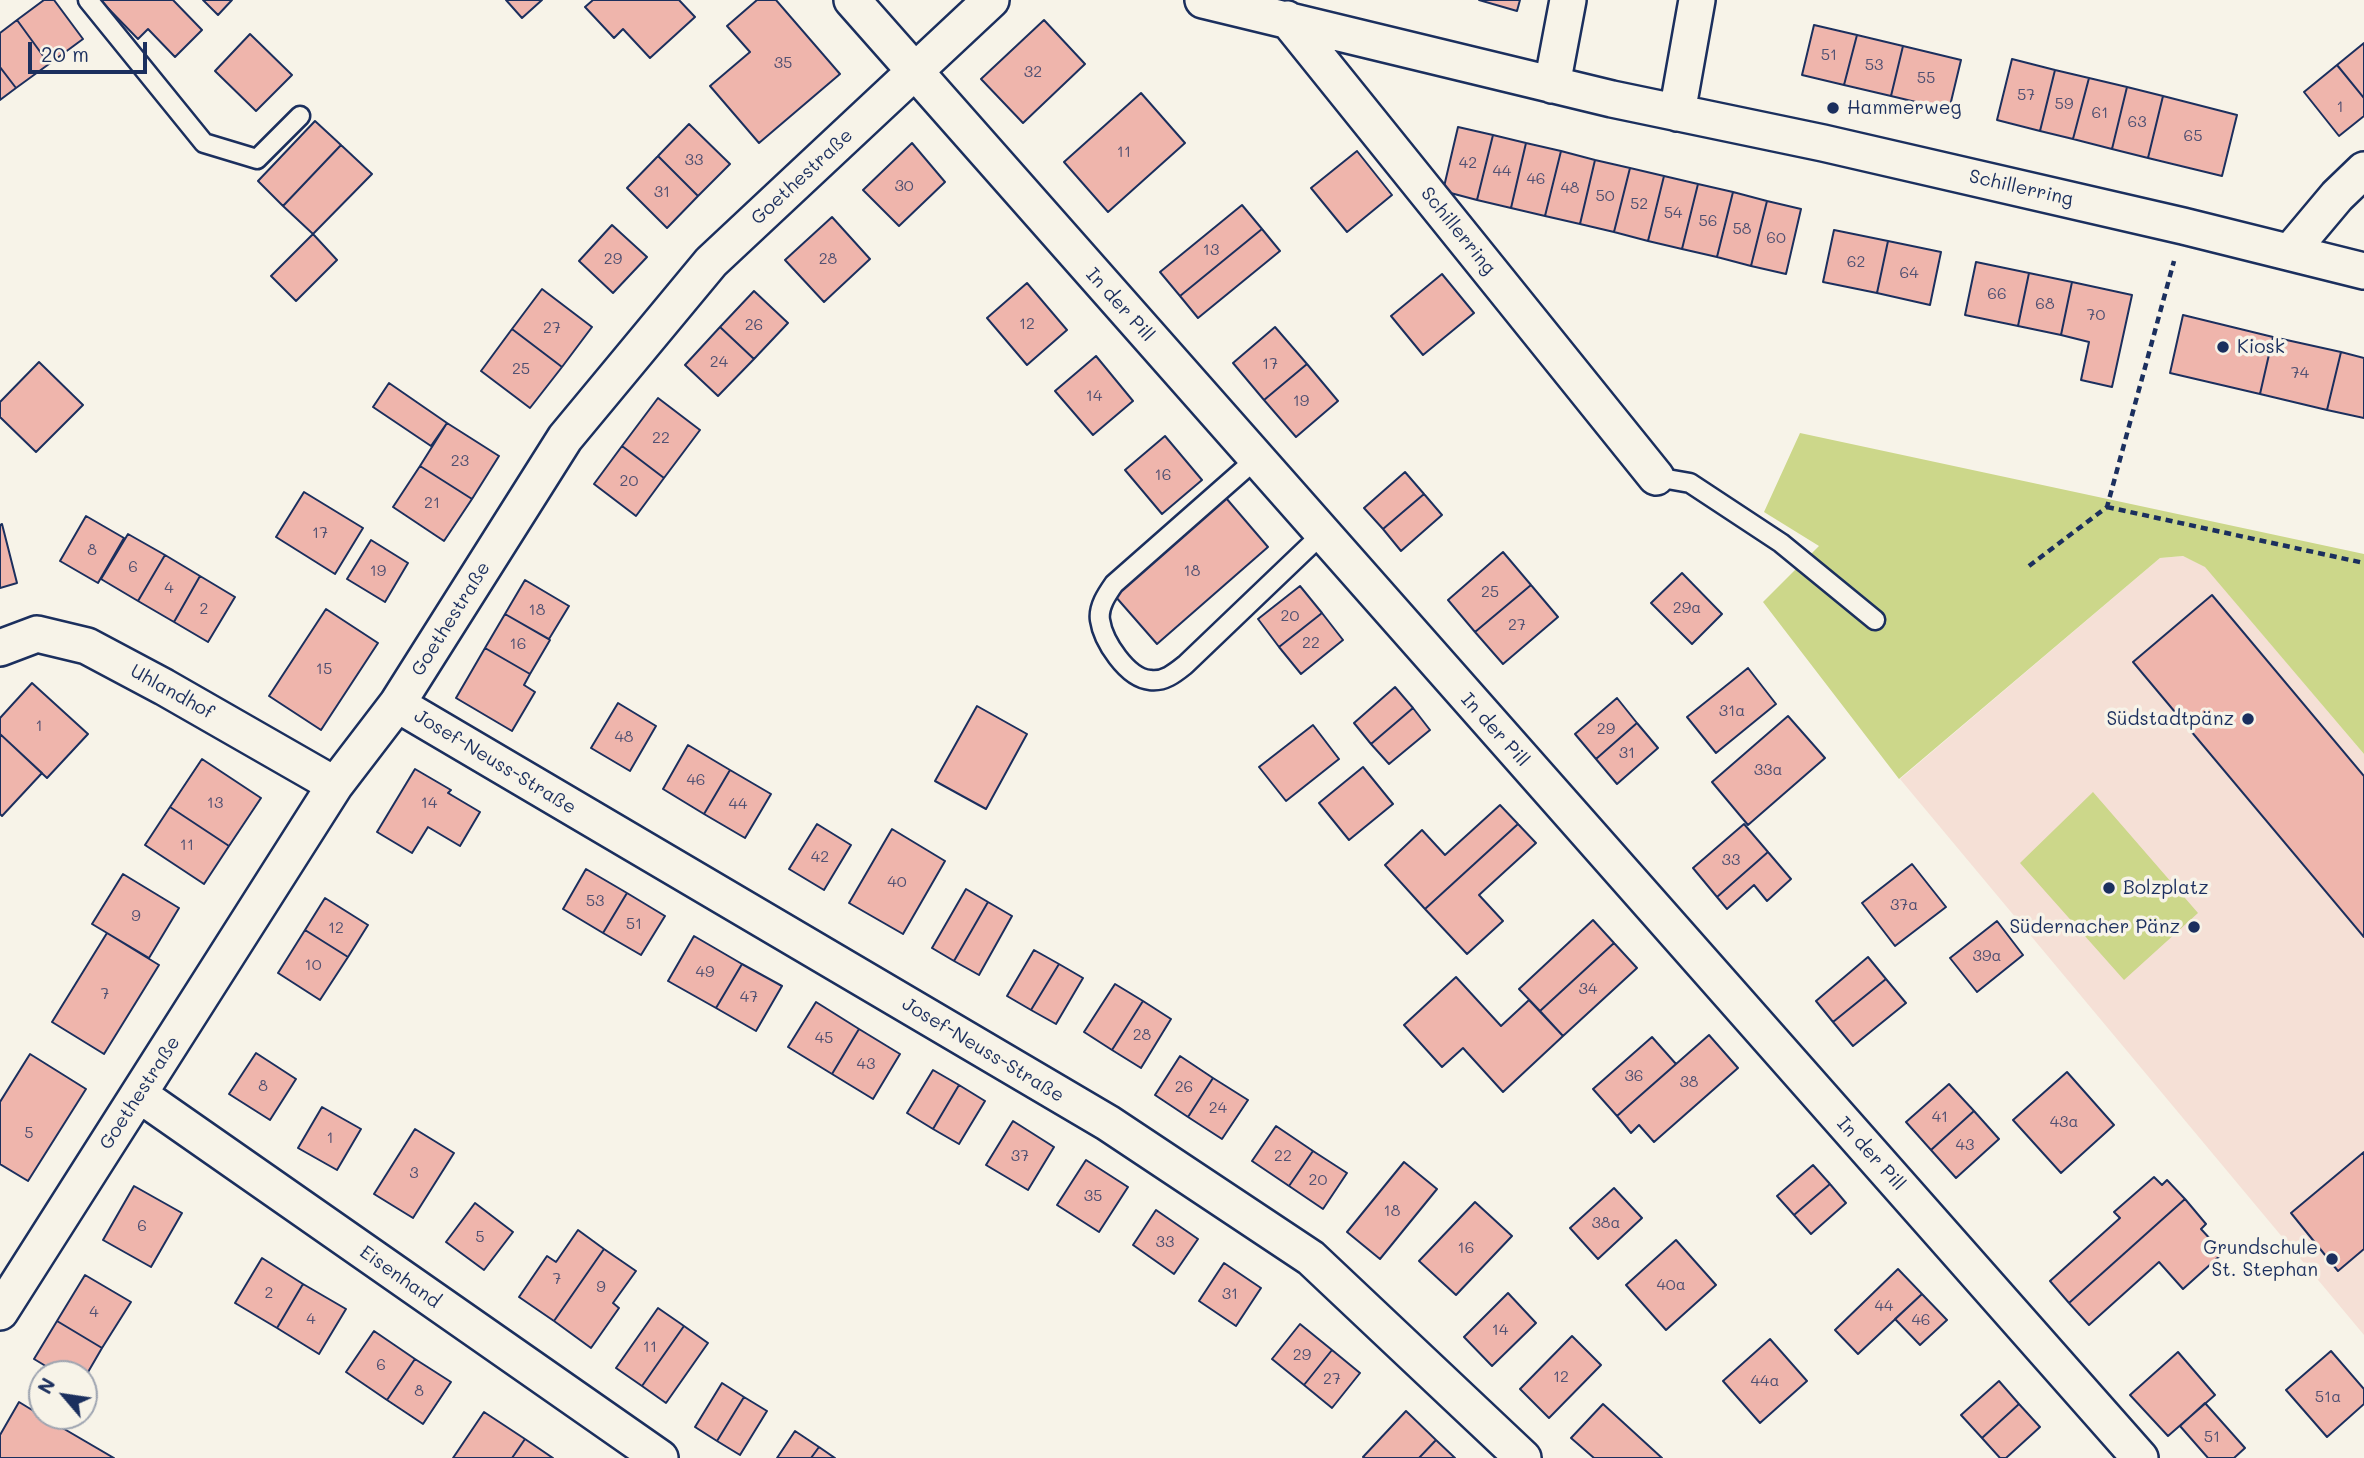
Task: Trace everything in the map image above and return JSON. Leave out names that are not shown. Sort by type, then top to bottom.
[{"type":"street","name":"In der Pill","points":[[852,0],[2140,1458]]},
{"type":"street","name":"Goethestraße","points":[[0,1312],[335,786],[397,704],[573,428],[711,262],[991,0]]},
{"type":"street","name":"Schillerring","points":[[1203,0],[1552,85],[1836,146],[2364,271]]},
{"type":"street","points":[[1552,85],[1568,0]]},
{"type":"street","points":[[1676,113],[1697,0]]},
{"type":"street","name":"Schillerring","points":[[1287,19],[1656,477]]},
{"type":"street","points":[[2290,252],[2337,195],[2364,170]]},
{"type":"street","name":"Uhlandhof","points":[[0,648],[37,634],[87,646],[164,687],[335,786]]},
{"type":"street","name":"Josef-Neuss-Straße","points":[[397,704],[1108,1123],[1311,1258],[1523,1458]]},
{"type":"street","name":"Eisenhand","points":[[140,1095],[660,1458]]},
{"type":"lane","points":[[88,0],[204,143],[257,159],[300,116]]},
{"type":"lane","points":[[1256,459],[1114,584],[1104,598],[1100,618],[1108,646],[1134,674],[1150,680],[1167,678],[1185,665],[1322,534]]},
{"type":"lane","points":[[1656,477],[1690,483],[1770,535],[1875,620]]},
{"type":"path","points":[[2029,566],[2107,507],[2183,226]]},
{"type":"path","points":[[2107,507],[2364,563]]},
{"type":"shaded area","name":"Südernacher Pänz","points":[[2183,556],[2205,566],[2364,754],[2364,1335],[1900,779],[2160,558]]},
{"type":"green space","points":[[1800,433],[2364,554],[2364,754],[2205,567],[2183,556],[2160,558],[1899,779],[1763,602],[1819,546],[1764,512]]},
{"type":"green space","name":"Bolzplatz","points":[[2093,792],[2198,913],[2124,980],[2020,863]]},
{"type":"building","points":[[44,0],[54,0],[83,39],[49,64],[17,20]]},
{"type":"building","points":[[100,0],[173,0],[202,30],[175,57],[148,29],[138,39]]},
{"type":"building","points":[[203,0],[232,0],[218,15]]},
{"type":"building","points":[[506,0],[542,0],[522,18]]},
{"type":"building","points":[[593,0],[679,0],[695,17],[650,58],[623,29],[614,38],[585,7]]},
{"type":"building","points":[[757,0],[776,0],[840,74],[759,143],[710,86],[750,52],[727,26]]},
{"type":"building","points":[[1479,0],[1520,0],[1517,11]]},
{"type":"building","points":[[17,20],[49,64],[16,88],[0,67],[0,33]]},
{"type":"building","points":[[1044,20],[1085,64],[1023,123],[981,79]]},
{"type":"building","points":[[1814,25],[1857,35],[1844,85],[1802,75]]},
{"type":"building","points":[[250,34],[292,75],[256,111],[215,71]]},
{"type":"building","points":[[1857,35],[1903,46],[1891,96],[1844,85]]},
{"type":"building","points":[[2364,43],[2364,98],[2337,65]]},
{"type":"building","points":[[1903,46],[1961,60],[1949,110],[1891,96]]},
{"type":"building","points":[[2012,59],[2055,70],[2040,131],[1997,120]]},
{"type":"building","points":[[2337,65],[2364,98],[2364,116],[2339,136],[2304,92]]},
{"type":"building","points":[[0,67],[16,88],[0,100]]},
{"type":"building","points":[[2055,70],[2089,78],[2073,139],[2040,131]]},
{"type":"building","points":[[2089,78],[2127,87],[2112,149],[2073,139]]},
{"type":"building","points":[[2127,87],[2163,96],[2148,158],[2112,149]]},
{"type":"building","points":[[1141,93],[1185,143],[1108,212],[1064,162]]},
{"type":"building","points":[[2163,96],[2237,115],[2222,176],[2148,158]]},
{"type":"building","points":[[315,121],[341,145],[283,206],[258,181]]},
{"type":"building","points":[[689,124],[730,164],[698,196],[658,156]]},
{"type":"building","points":[[1458,127],[1493,135],[1477,200],[1443,191]]},
{"type":"building","points":[[1493,135],[1526,143],[1511,208],[1477,200]]},
{"type":"building","points":[[912,143],[945,182],[899,226],[863,190]]},
{"type":"building","points":[[1526,143],[1561,151],[1545,216],[1511,208]]},
{"type":"building","points":[[341,145],[372,174],[313,234],[283,206]]},
{"type":"building","points":[[1357,151],[1392,195],[1347,232],[1311,188]]},
{"type":"building","points":[[1561,151],[1595,160],[1580,224],[1545,216]]},
{"type":"building","points":[[658,156],[698,196],[667,228],[627,188]]},
{"type":"building","points":[[1595,160],[1630,168],[1614,232],[1580,224]]},
{"type":"building","points":[[1630,168],[1664,176],[1648,241],[1614,232]]},
{"type":"building","points":[[1664,176],[1698,184],[1682,249],[1648,241]]},
{"type":"building","points":[[1698,184],[1733,192],[1717,257],[1682,249]]},
{"type":"building","points":[[1733,192],[1767,201],[1751,266],[1717,257]]},
{"type":"building","points":[[1767,201],[1801,209],[1786,274],[1751,266]]},
{"type":"building","points":[[1242,205],[1262,229],[1180,296],[1160,272]]},
{"type":"building","points":[[832,217],[870,259],[824,302],[785,260]]},
{"type":"building","points":[[612,225],[647,257],[613,293],[579,261]]},
{"type":"building","points":[[1262,229],[1280,251],[1198,318],[1180,296]]},
{"type":"building","points":[[1834,230],[1888,241],[1877,293],[1823,282]]},
{"type":"building","points":[[313,234],[337,260],[296,301],[271,276]]},
{"type":"building","points":[[1888,241],[1941,252],[1930,305],[1877,293]]},
{"type":"building","points":[[1976,262],[2029,273],[2018,326],[1965,315]]},
{"type":"building","points":[[2029,273],[2072,282],[2061,335],[2018,326]]},
{"type":"building","points":[[1442,274],[1474,313],[1423,355],[1391,316]]},
{"type":"building","points":[[2072,282],[2132,295],[2112,387],[2081,380],[2089,342],[2061,335]]},
{"type":"building","points":[[1027,283],[1067,330],[1027,365],[987,318]]},
{"type":"building","points":[[542,289],[592,327],[562,367],[512,329]]},
{"type":"building","points":[[754,291],[788,323],[754,359],[720,327]]},
{"type":"building","points":[[2183,315],[2273,337],[2260,394],[2170,373]]},
{"type":"building","points":[[720,327],[754,359],[718,396],[685,365]]},
{"type":"building","points":[[1275,327],[1307,364],[1264,400],[1233,363]]},
{"type":"building","points":[[512,329],[562,367],[530,408],[481,371]]},
{"type":"building","points":[[2273,337],[2341,352],[2327,410],[2260,394]]},
{"type":"building","points":[[2341,352],[2364,358],[2364,418],[2327,410]]},
{"type":"building","points":[[1096,356],[1133,401],[1093,435],[1055,391]]},
{"type":"building","points":[[39,362],[83,405],[36,452],[0,417],[0,402]]},
{"type":"building","points":[[1307,364],[1338,401],[1296,437],[1264,400]]},
{"type":"building","points":[[389,383],[447,423],[431,446],[373,407]]},
{"type":"building","points":[[658,398],[700,430],[664,478],[622,446]]},
{"type":"building","points":[[447,423],[499,456],[472,499],[420,466]]},
{"type":"building","points":[[1165,436],[1202,480],[1162,514],[1125,470]]},
{"type":"building","points":[[622,446],[664,478],[636,516],[594,484]]},
{"type":"building","points":[[420,466],[472,499],[444,541],[393,507]]},
{"type":"building","points":[[1405,472],[1424,494],[1383,529],[1364,508]]},
{"type":"building","points":[[304,492],[363,528],[335,574],[276,537]]},
{"type":"building","points":[[1424,494],[1442,515],[1401,551],[1383,529]]},
{"type":"building","points":[[1226,498],[1268,547],[1157,644],[1115,596]]},
{"type":"building","points":[[86,516],[124,538],[98,583],[60,561]]},
{"type":"building","points":[[2,524],[17,583],[0,588],[0,525]]},
{"type":"building","points":[[128,534],[165,555],[138,601],[101,579]]},
{"type":"building","points":[[371,540],[408,563],[385,602],[347,579]]},
{"type":"building","points":[[1503,552],[1531,585],[1475,632],[1448,600]]},
{"type":"building","points":[[165,555],[200,576],[174,622],[138,601]]},
{"type":"building","points":[[1682,573],[1722,614],[1692,644],[1651,603]]},
{"type":"building","points":[[200,576],[235,597],[208,642],[174,622]]},
{"type":"building","points":[[525,580],[569,606],[549,639],[505,614]]},
{"type":"building","points":[[1531,585],[1558,617],[1503,664],[1475,632]]},
{"type":"building","points":[[1300,586],[1322,613],[1279,647],[1258,619]]},
{"type":"building","name":"Südstadtpänz","points":[[2212,595],[2364,776],[2364,937],[2133,662]]},
{"type":"building","points":[[326,609],[378,643],[321,730],[269,696]]},
{"type":"building","points":[[1322,613],[1343,640],[1301,674],[1279,647]]},
{"type":"building","points":[[505,614],[550,640],[530,674],[485,648]]},
{"type":"building","points":[[485,648],[530,674],[524,685],[535,692],[512,731],[456,698]]},
{"type":"building","points":[[1748,668],[1776,704],[1716,753],[1687,717]]},
{"type":"building","points":[[32,683],[88,734],[47,778],[0,734],[0,718]]},
{"type":"building","points":[[1395,687],[1413,708],[1371,744],[1354,723]]},
{"type":"building","points":[[1617,698],[1637,723],[1596,759],[1575,734]]},
{"type":"building","points":[[618,703],[656,726],[630,771],[591,748]]},
{"type":"building","points":[[977,706],[1027,734],[986,809],[935,781]]},
{"type":"building","points":[[1413,708],[1430,730],[1389,764],[1371,744]]},
{"type":"building","points":[[1788,716],[1825,758],[1748,825],[1712,782]]},
{"type":"building","points":[[1637,723],[1658,748],[1617,784],[1596,759]]},
{"type":"building","points":[[1313,725],[1339,759],[1286,801],[1259,767]]},
{"type":"building","points":[[0,734],[42,773],[2,816],[0,814]]},
{"type":"building","points":[[688,745],[730,770],[704,814],[663,789]]},
{"type":"building","points":[[202,759],[261,798],[229,846],[170,807]]},
{"type":"building","points":[[1363,767],[1393,804],[1349,840],[1319,803]]},
{"type":"building","points":[[415,769],[451,790],[448,793],[480,812],[460,846],[428,827],[412,853],[377,832]]},
{"type":"building","points":[[730,770],[771,794],[745,838],[704,814]]},
{"type":"building","points":[[1500,805],[1518,824],[1425,909],[1385,865],[1422,830],[1445,855]]},
{"type":"building","points":[[170,807],[229,846],[204,884],[145,845]]},
{"type":"building","points":[[817,824],[851,845],[824,890],[789,869]]},
{"type":"building","points":[[1518,824],[1536,843],[1479,895],[1503,921],[1467,954],[1425,909]]},
{"type":"building","points":[[1744,824],[1768,852],[1717,897],[1693,868]]},
{"type":"building","points":[[892,829],[945,861],[903,934],[849,903]]},
{"type":"building","points":[[1768,852],[1791,879],[1767,901],[1754,885],[1727,909],[1717,897]]},
{"type":"building","points":[[1912,864],[1946,907],[1895,946],[1862,903]]},
{"type":"building","points":[[586,869],[627,893],[603,933],[563,909]]},
{"type":"building","points":[[123,874],[179,908],[149,958],[92,924]]},
{"type":"building","points":[[966,889],[988,902],[954,961],[932,948]]},
{"type":"building","points":[[627,893],[665,916],[641,955],[603,933]]},
{"type":"building","points":[[325,898],[368,925],[348,957],[305,930]]},
{"type":"building","points":[[988,902],[1012,916],[979,975],[954,961]]},
{"type":"building","points":[[1593,920],[1614,943],[1540,1011],[1519,989]]},
{"type":"building","points":[[1997,921],[2023,955],[1977,992],[1950,958]]},
{"type":"building","points":[[305,930],[348,957],[320,1000],[278,973]]},
{"type":"building","points":[[107,933],[159,965],[104,1054],[52,1022]]},
{"type":"building","points":[[694,936],[742,964],[716,1008],[668,981]]},
{"type":"building","points":[[1614,943],[1637,968],[1563,1036],[1540,1011]]},
{"type":"building","points":[[1034,950],[1059,964],[1031,1010],[1007,996]]},
{"type":"building","points":[[1868,957],[1886,979],[1833,1022],[1816,1001]]},
{"type":"building","points":[[742,964],[782,986],[756,1031],[716,1008]]},
{"type":"building","points":[[1059,964],[1083,978],[1056,1024],[1031,1010]]},
{"type":"building","points":[[1456,977],[1501,1026],[1529,1000],[1563,1036],[1503,1092],[1463,1048],[1442,1067],[1404,1025]]},
{"type":"building","points":[[1886,979],[1906,1003],[1853,1046],[1833,1022]]},
{"type":"building","points":[[1115,984],[1143,1001],[1112,1050],[1084,1032]]},
{"type":"building","points":[[1143,1001],[1171,1019],[1141,1068],[1112,1050]]},
{"type":"building","points":[[816,1002],[859,1029],[832,1074],[788,1047]]},
{"type":"building","points":[[859,1029],[900,1054],[873,1099],[832,1074]]},
{"type":"building","points":[[1709,1035],[1738,1068],[1654,1142],[1639,1125],[1631,1133],[1617,1116]]},
{"type":"building","points":[[1652,1037],[1676,1064],[1617,1116],[1593,1089]]},
{"type":"building","points":[[256,1053],[296,1079],[270,1120],[229,1094]]},
{"type":"building","points":[[30,1054],[86,1089],[28,1181],[0,1164],[0,1102]]},
{"type":"building","points":[[1180,1056],[1213,1078],[1188,1117],[1155,1095]]},
{"type":"building","points":[[933,1070],[959,1085],[933,1129],[907,1113]]},
{"type":"building","points":[[2067,1072],[2114,1125],[2061,1173],[2013,1120]]},
{"type":"building","points":[[1213,1078],[1248,1100],[1222,1139],[1188,1117]]},
{"type":"building","points":[[1949,1084],[1974,1111],[1931,1150],[1906,1122]]},
{"type":"building","points":[[959,1085],[985,1101],[959,1144],[933,1129]]},
{"type":"building","points":[[322,1107],[361,1129],[337,1170],[298,1148]]},
{"type":"building","points":[[1974,1111],[1999,1139],[1956,1178],[1931,1150]]},
{"type":"building","points":[[1013,1121],[1054,1147],[1028,1190],[986,1165]]},
{"type":"building","points":[[1276,1126],[1313,1151],[1289,1186],[1252,1161]]},
{"type":"building","points":[[415,1129],[454,1153],[413,1218],[374,1194]]},
{"type":"building","points":[[1313,1151],[1347,1173],[1323,1209],[1289,1186]]},
{"type":"building","name":"Grundschule St. Stephan","points":[[2364,1152],[2364,1249],[2338,1271],[2291,1213]]},
{"type":"building","points":[[1086,1160],[1128,1187],[1099,1232],[1057,1205]]},
{"type":"building","points":[[1404,1162],[1437,1189],[1380,1259],[1347,1232]]},
{"type":"building","points":[[1813,1165],[1830,1184],[1794,1215],[1777,1196]]},
{"type":"building","points":[[2154,1177],[2162,1185],[2167,1180],[2185,1199],[2069,1303],[2050,1281],[2120,1218],[2114,1212]]},
{"type":"building","points":[[1830,1184],[1846,1203],[1811,1234],[1794,1215]]},
{"type":"building","points":[[134,1186],[182,1213],[151,1267],[103,1240]]},
{"type":"building","points":[[1614,1188],[1642,1218],[1598,1259],[1570,1228]]},
{"type":"building","points":[[2185,1199],[2206,1224],[2201,1229],[2223,1253],[2183,1289],[2159,1262],[2089,1325],[2069,1303]]},
{"type":"building","points":[[1475,1202],[1512,1236],[1456,1295],[1419,1261]]},
{"type":"building","points":[[475,1203],[513,1232],[484,1270],[446,1242]]},
{"type":"building","points":[[1156,1210],[1198,1239],[1174,1274],[1133,1245]]},
{"type":"building","points":[[578,1230],[604,1249],[554,1321],[519,1297],[547,1256],[556,1262]]},
{"type":"building","points":[[1676,1240],[1716,1285],[1666,1330],[1626,1285]]},
{"type":"building","points":[[604,1249],[636,1271],[613,1303],[619,1308],[591,1348],[554,1321]]},
{"type":"building","points":[[262,1258],[303,1284],[277,1328],[235,1303]]},
{"type":"building","points":[[1224,1263],[1261,1288],[1236,1326],[1199,1301]]},
{"type":"building","points":[[1898,1269],[1922,1294],[1858,1354],[1835,1330]]},
{"type":"building","points":[[85,1275],[131,1302],[102,1348],[57,1321]]},
{"type":"building","points":[[303,1284],[346,1309],[319,1354],[277,1328]]},
{"type":"building","points":[[1508,1293],[1536,1323],[1492,1366],[1464,1337]]},
{"type":"building","points":[[1922,1294],[1947,1320],[1920,1345],[1895,1319]]},
{"type":"building","points":[[658,1308],[684,1326],[642,1386],[616,1368]]},
{"type":"building","points":[[57,1321],[102,1348],[95,1360],[34,1359]]},
{"type":"building","points":[[1300,1324],[1332,1350],[1304,1385],[1272,1359]]},
{"type":"building","points":[[684,1326],[708,1343],[666,1403],[642,1386]]},
{"type":"building","points":[[374,1331],[415,1359],[387,1400],[346,1372]]},
{"type":"building","points":[[1572,1336],[1601,1365],[1549,1418],[1520,1389]]},
{"type":"building","points":[[1770,1339],[1807,1381],[1760,1423],[1723,1381]]},
{"type":"building","points":[[1332,1350],[1360,1373],[1332,1408],[1304,1385]]},
{"type":"building","points":[[2331,1351],[2364,1389],[2364,1404],[2327,1437],[2286,1390]]},
{"type":"building","points":[[2178,1352],[2215,1395],[2168,1436],[2130,1395]]},
{"type":"building","points":[[415,1359],[451,1382],[423,1424],[387,1400]]},
{"type":"building","points":[[1999,1381],[2019,1404],[1982,1438],[1961,1415]]},
{"type":"building","points":[[722,1383],[744,1397],[717,1441],[695,1427]]},
{"type":"building","points":[[744,1397],[767,1411],[740,1455],[717,1441]]},
{"type":"building","points":[[19,1402],[28,1407],[28,1430],[66,1430],[114,1458],[0,1458],[0,1435]]},
{"type":"building","points":[[2205,1403],[2245,1448],[2234,1458],[2208,1458],[2180,1426]]},
{"type":"building","points":[[1603,1404],[1662,1458],[1594,1458],[1571,1438]]},
{"type":"building","points":[[2019,1404],[2040,1427],[2006,1458],[2000,1458],[1982,1438]]},
{"type":"building","points":[[1406,1411],[1436,1440],[1419,1458],[1363,1457]]},
{"type":"building","points":[[484,1412],[525,1439],[512,1458],[453,1458]]},
{"type":"building","points":[[795,1431],[819,1447],[811,1458],[777,1458]]},
{"type":"building","points":[[525,1439],[553,1458],[512,1458]]},
{"type":"building","points":[[1436,1440],[1455,1458],[1419,1458]]},
{"type":"building","points":[[819,1447],[835,1458],[811,1458]]},
{"type":"place","name":"Hammerweg","points":[[1833,108]]},
{"type":"place","name":"Kiosk","points":[[2223,347]]},
{"type":"place","name":"Südstadtpänz","points":[[2248,719]]},
{"type":"place","name":"Bolzplatz","points":[[2109,888]]},
{"type":"place","name":"Südernacher Pänz","points":[[2194,927]]},
{"type":"place","name":"Grundschule St. Stephan","points":[[2332,1259]]}]
